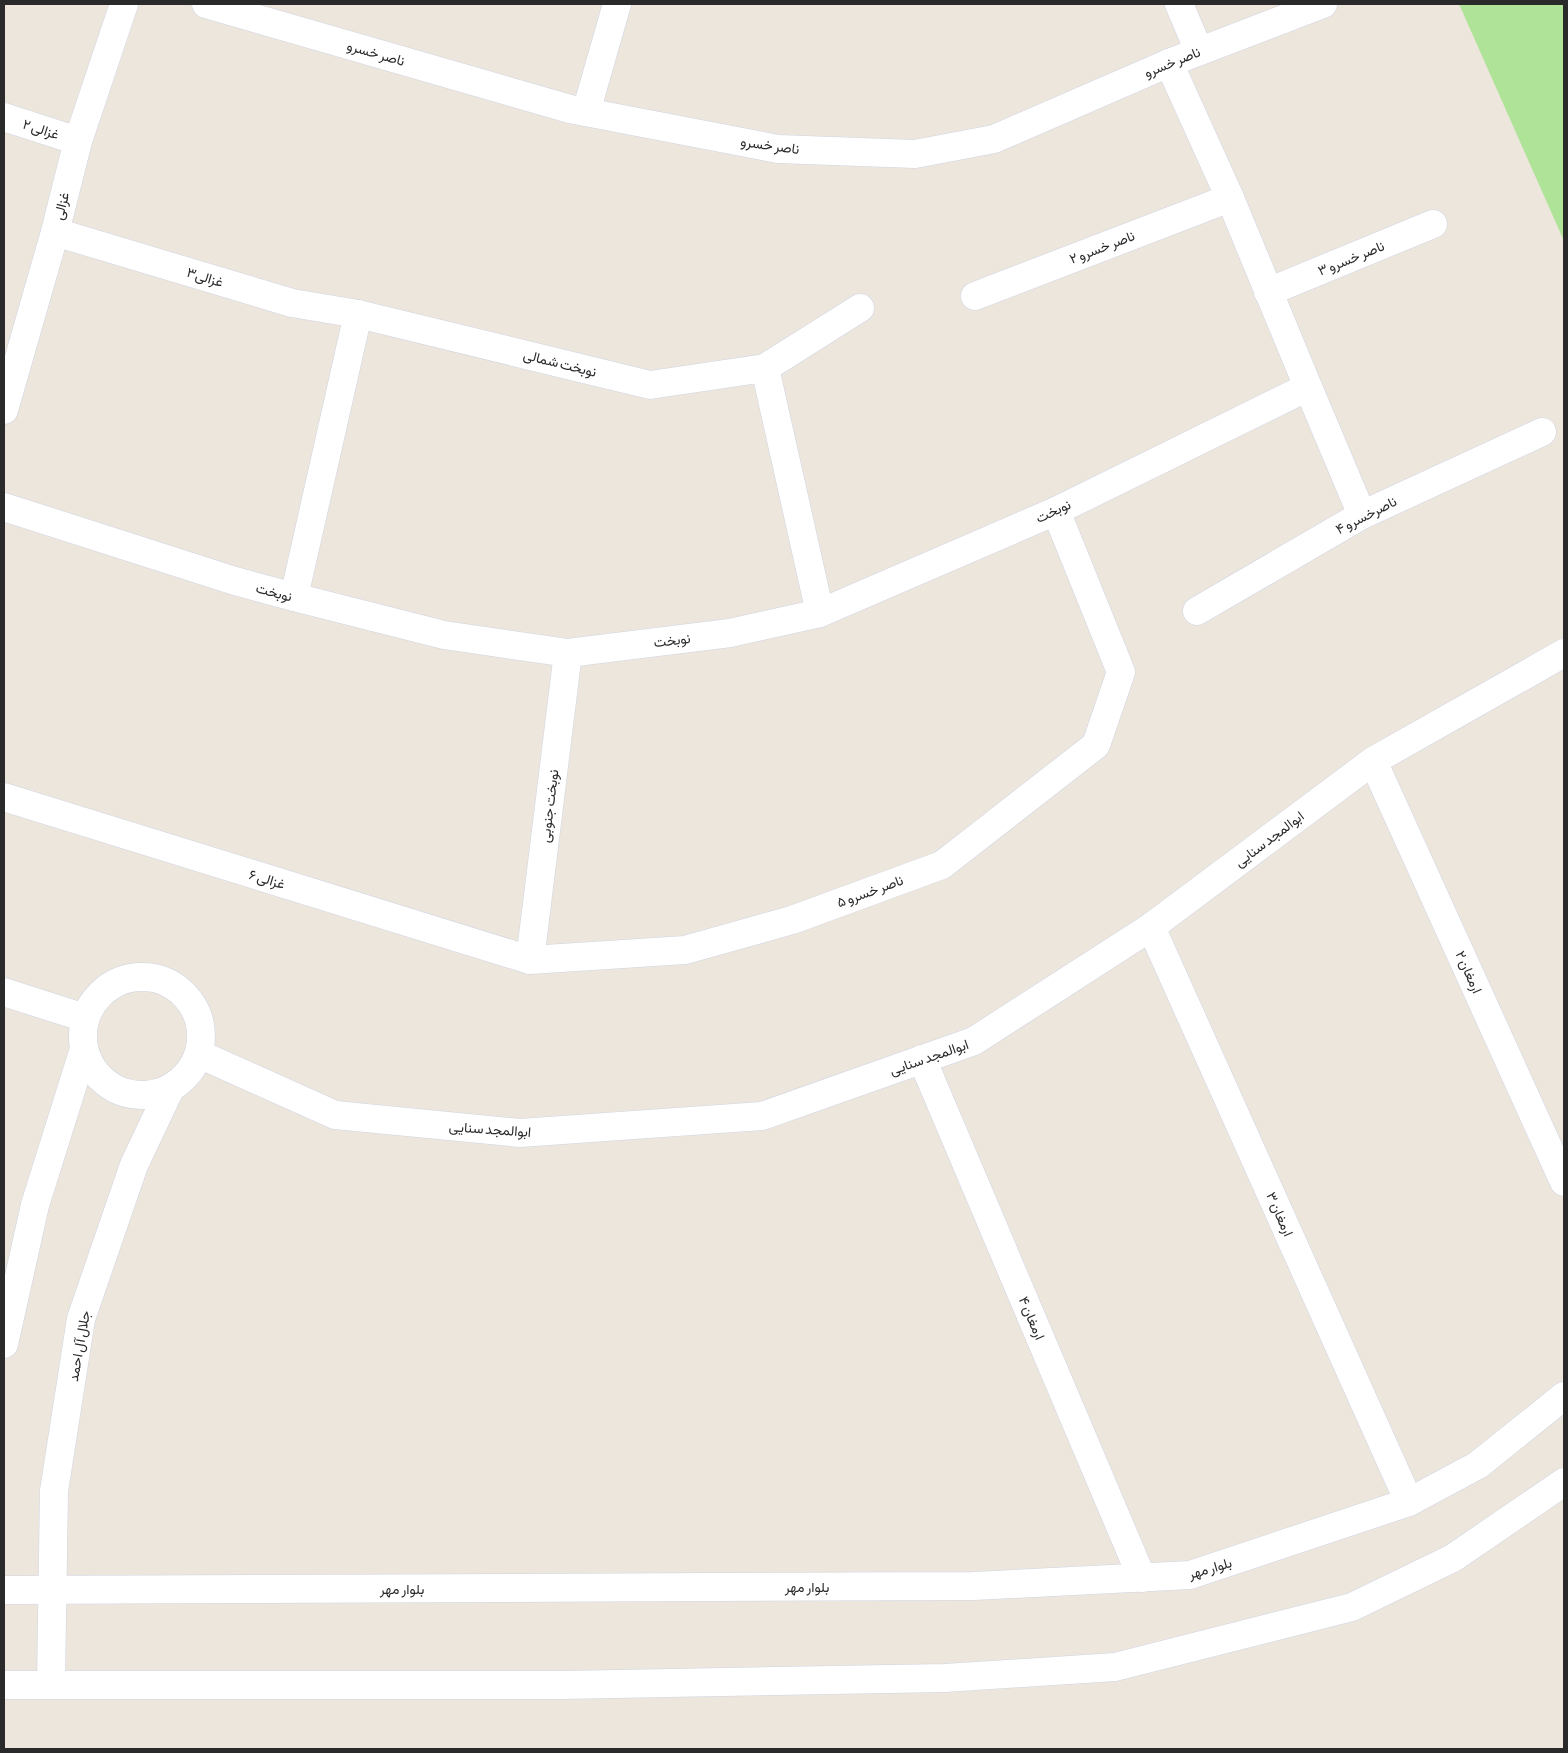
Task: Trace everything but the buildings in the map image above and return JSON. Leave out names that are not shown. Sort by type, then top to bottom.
[{"type":"street","name":"غزالی","points":[[4,409],[55,232],[78,141],[124,4]]},
{"type":"street","name":"ناصر خسرو","points":[[206,4],[586,112],[778,149],[915,154],[994,139],[1169,63],[1323,4]]},
{"type":"street","points":[[586,112],[617,4]]},
{"type":"street","points":[[1179,4],[1199,51]]},
{"type":"street","points":[[1169,63],[1230,198],[1362,515]]},
{"type":"street","name":"غزالی ۲","points":[[4,117],[78,141]]},
{"type":"street","name":"ناصر خسرو ۲","points":[[975,296],[1230,198]]},
{"type":"street","name":"ناصر خسرو ۳","points":[[1268,292],[1433,224]]},
{"type":"street","name":"غزالی۳","points":[[55,232],[292,303],[358,314]]},
{"type":"street","name":"نوبخت شمالی","points":[[358,314],[650,385],[764,368],[860,308]]},
{"type":"street","points":[[294,597],[358,314]]},
{"type":"street","points":[[764,368],[820,613]]},
{"type":"street","name":"نوبخت","points":[[4,507],[235,581],[444,636],[568,653],[730,633],[820,613],[1056,511],[1308,387]]},
{"type":"street","name":"ناصرخسرو ۴","points":[[1197,611],[1362,515],[1542,432]]},
{"type":"street","name":"ناصر خسرو ۵","points":[[530,960],[684,950],[792,920],[942,864],[1096,745],[1121,672],[1056,511]]},
{"type":"street","name":"نوبخت جنوبی","points":[[530,960],[568,653]]},
{"type":"street","name":"ابوالمجد سنایی","points":[[199,1054],[335,1115],[520,1133],[762,1116],[974,1041],[1151,926],[1373,761],[1564,653]]},
{"type":"street","name":"ارمغان ۲","points":[[1373,761],[1564,1182]]},
{"type":"street","name":"غزالی ۶","points":[[4,797],[530,960]]},
{"type":"street","name":"ارمغان ۳","points":[[1151,926],[1410,1502]]},
{"type":"street","points":[[4,1344],[35,1205],[84,1049],[83,1033],[85,1018],[92,1004],[102,992],[115,983],[129,978],[144,976],[160,979],[174,986],[196,1008],[202,1039],[199,1054],[193,1068],[183,1080],[170,1089],[156,1094],[140,1096],[124,1093],[110,1086],[94,1070],[84,1049]]},
{"type":"street","points":[[4,992],[85,1018]]},
{"type":"street","name":"ارمغان ۴","points":[[922,1059],[1142,1578]]},
{"type":"street","name":"جلال آل احمد","points":[[52,1683],[54,1491],[81,1319],[134,1165],[170,1089]]},
{"type":"street","name":"بلوار مهر","points":[[4,1590],[53,1588],[509,1590],[974,1586],[1190,1576],[1410,1502],[1478,1465],[1564,1396]]},
{"type":"street","points":[[4,1684],[562,1685],[945,1678],[1115,1667],[1352,1607],[1453,1558],[1564,1482]]},
{"type":"green space","points":[[1459,4],[1564,4],[1564,241]]}]
